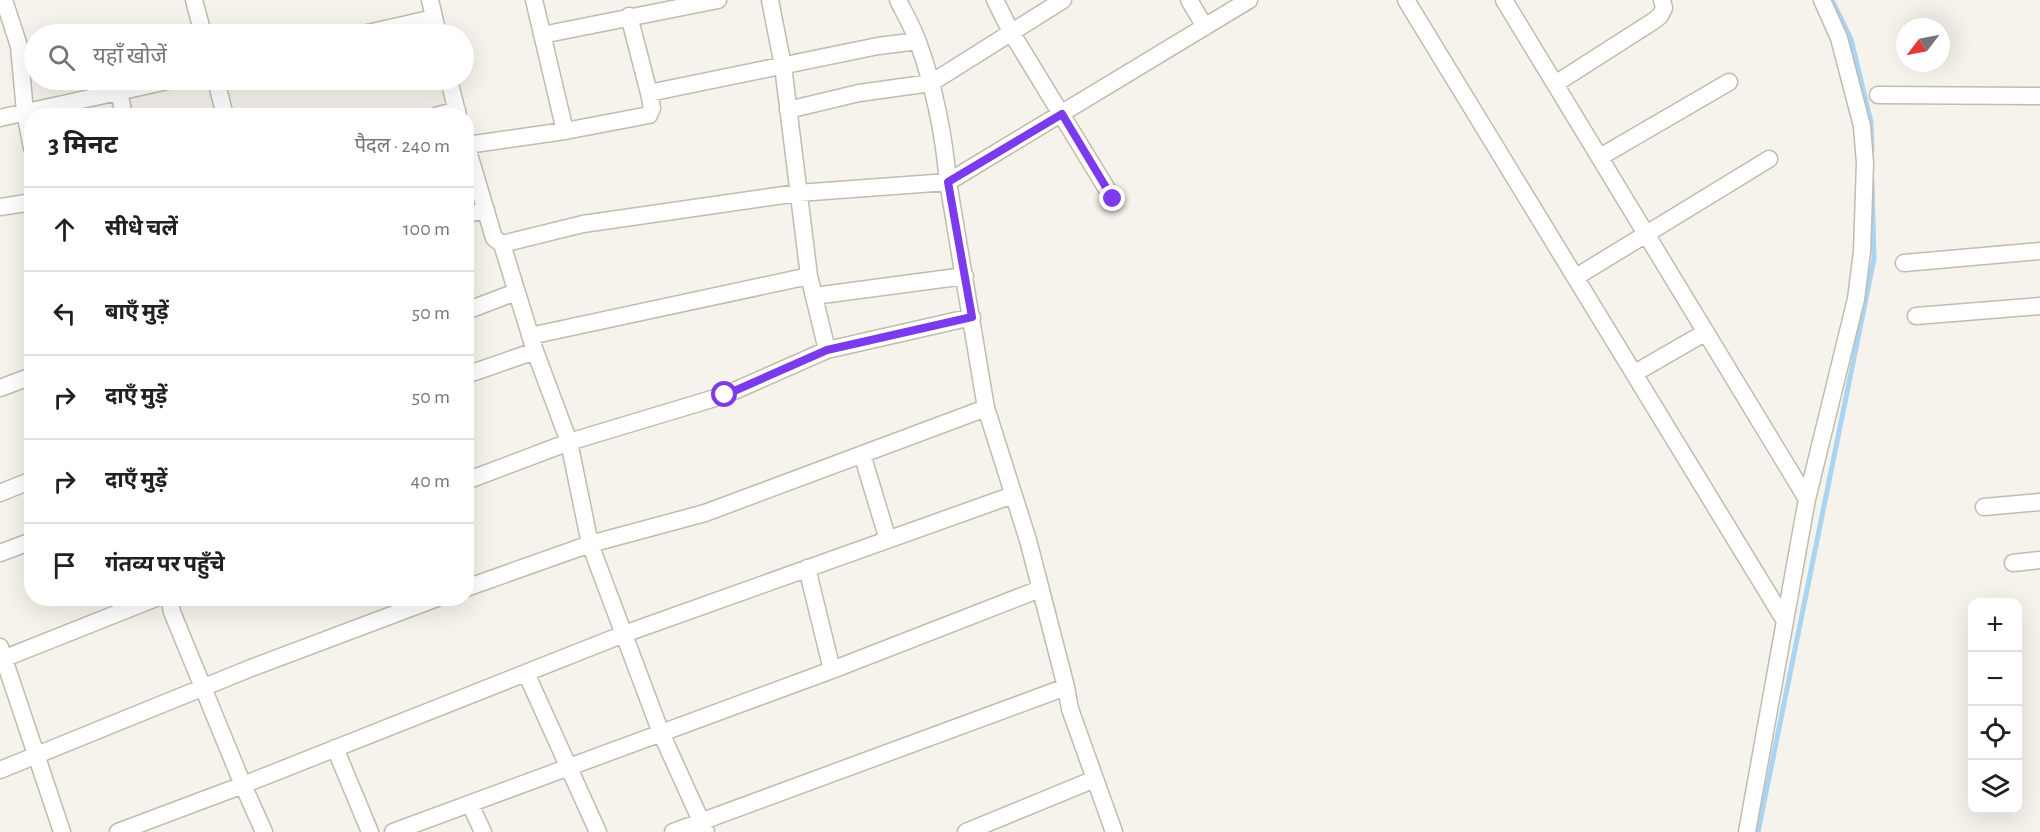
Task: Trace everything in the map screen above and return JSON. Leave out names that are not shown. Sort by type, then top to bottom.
[{"type":"street","points":[[4,0],[8,38],[19,46],[25,108]]},
{"type":"street","points":[[194,0],[200,24]]},
{"type":"street","points":[[429,0],[436,24]]},
{"type":"street","points":[[534,0],[565,131]]},
{"type":"street","points":[[542,35],[718,0]]},
{"type":"street","points":[[770,0],[783,66],[810,276],[827,350]]},
{"type":"street","points":[[898,0],[918,41],[931,83],[946,157],[948,182],[986,408],[1028,540],[1070,710],[1114,832]]},
{"type":"street","points":[[995,0],[1011,32],[1113,199]]},
{"type":"street","points":[[788,110],[859,93],[931,83],[1064,0]]},
{"type":"street","points":[[1189,0],[1205,27]]},
{"type":"street","points":[[501,244],[583,224],[798,193],[948,182],[1249,0]]},
{"type":"street","points":[[1406,0],[1785,621]]},
{"type":"street","points":[[1504,0],[1808,499]]},
{"type":"street","points":[[1555,84],[1660,16],[1664,8],[1662,0]]},
{"type":"street","points":[[1747,832],[1808,499],[1856,299],[1862,252],[1865,163],[1862,126],[1839,38],[1822,0]]},
{"type":"street","points":[[474,144],[565,131],[649,115],[652,108],[630,16]]},
{"type":"street","points":[[407,24],[434,18]]},
{"type":"street","points":[[649,93],[878,46],[918,41]]},
{"type":"street","points":[[1600,157],[1729,82]]},
{"type":"street","points":[[43,108],[124,90]]},
{"type":"street","points":[[218,90],[223,108]]},
{"type":"street","points":[[451,90],[456,108]]},
{"type":"street","points":[[119,91],[122,108]]},
{"type":"street","points":[[1878,95],[2040,96]]},
{"type":"street","points":[[0,118],[24,112]]},
{"type":"street","points":[[1576,277],[1769,159]]},
{"type":"street","points":[[474,169],[494,238],[501,244],[533,344],[569,442],[590,544],[661,733],[704,826]]},
{"type":"street","points":[[0,207],[24,203]]},
{"type":"street","points":[[474,212],[486,210]]},
{"type":"street","points":[[1904,263],[2040,251]]},
{"type":"street","points":[[474,371],[533,344],[810,276]]},
{"type":"street","points":[[814,297],[965,276]]},
{"type":"street","points":[[474,308],[516,292]]},
{"type":"street","points":[[1916,316],[2040,306]]},
{"type":"street","points":[[474,478],[569,442],[725,395],[827,350],[972,317]]},
{"type":"street","points":[[1635,373],[1706,332]]},
{"type":"street","points":[[0,388],[24,379]]},
{"type":"street","points":[[474,585],[590,544],[705,513],[986,408]]},
{"type":"street","points":[[862,454],[888,540]]},
{"type":"street","points":[[0,493],[24,483]]},
{"type":"street","points":[[118,832],[624,634],[1013,495]]},
{"type":"street","points":[[1984,507],[2040,502]]},
{"type":"street","points":[[0,553],[24,544]]},
{"type":"street","points":[[2013,563],[2040,560]]},
{"type":"street","points":[[807,568],[832,670]]},
{"type":"street","points":[[393,832],[832,670],[1040,589]]},
{"type":"street","points":[[62,832],[1,655],[134,606]]},
{"type":"street","points":[[171,606],[264,832]]},
{"type":"street","points":[[0,770],[251,668],[416,606]]},
{"type":"street","points":[[526,673],[598,832]]},
{"type":"street","points":[[673,832],[704,826],[1066,687]]},
{"type":"street","points":[[335,748],[370,832]]},
{"type":"street","points":[[966,832],[1095,779]]},
{"type":"street","points":[[470,804],[483,832]]},
{"type":"waterway","points":[[1832,0],[1851,39],[1871,122],[1872,151]]},
{"type":"waterway","points":[[1758,832],[1874,259],[1872,181]]},
{"type":"route","points":[[725,395],[827,350],[972,317],[948,182],[1062,114],[1113,199]]}]
